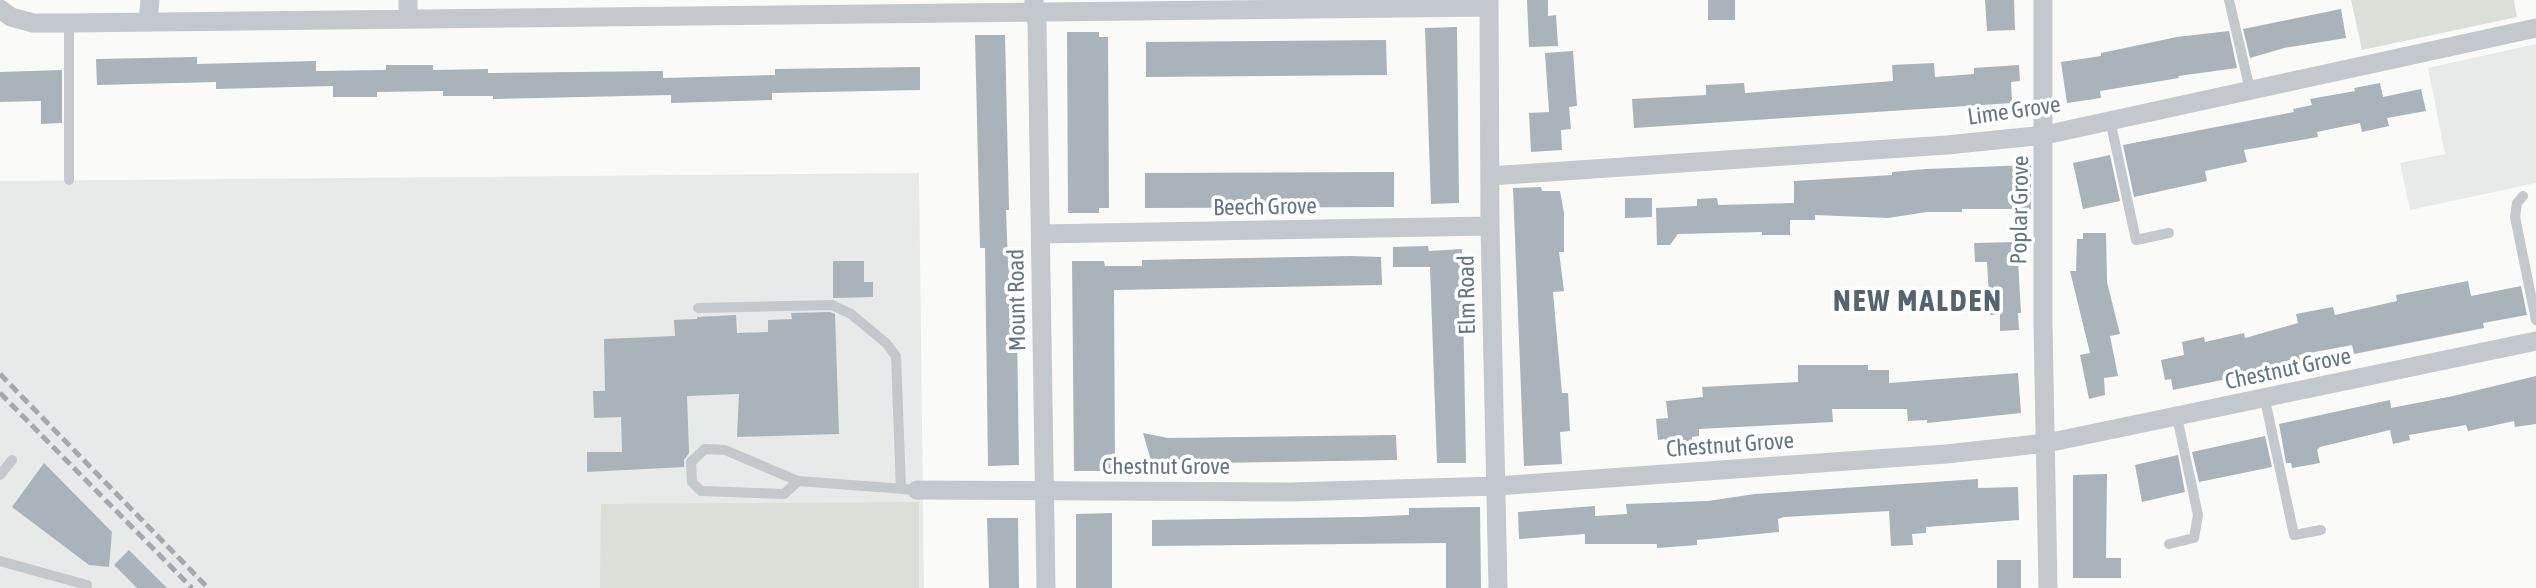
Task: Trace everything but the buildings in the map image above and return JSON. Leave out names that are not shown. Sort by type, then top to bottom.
[{"type":"street","points":[[148,21],[149,0]]},
{"type":"street","name":"Poplar Grove","points":[[2043,0],[2043,304],[2048,588]]},
{"type":"street","points":[[0,9],[11,17],[33,23],[69,23],[408,9],[1489,4]]},
{"type":"street","name":"Elm Road","points":[[1489,4],[1490,226],[1498,588]]},
{"type":"street","name":"Mount Road","points":[[1035,6],[1046,588]]},
{"type":"street","name":"Lime Grove","points":[[1490,176],[1933,146],[2045,135],[2536,28]]},
{"type":"street","name":"Beech Grove","points":[[1041,234],[1490,226]]},
{"type":"street","name":"Chestnut Grove","points":[[909,489],[1291,492],[1496,486],[1946,454],[2047,443],[2265,400],[2536,341]]},
{"type":"lane","points":[[2229,0],[2250,90]]},
{"type":"lane","points":[[69,23],[69,180]]},
{"type":"lane","points":[[2110,120],[2136,240],[2169,233]]},
{"type":"lane","points":[[2523,196],[2517,203],[2515,217],[2536,320]]},
{"type":"lane","points":[[698,309],[831,305],[851,314],[886,343],[896,356],[909,489],[798,481],[725,450],[705,449],[691,462],[692,482],[701,491],[784,494],[798,481]]},
{"type":"lane","points":[[2265,400],[2294,535],[2321,530]]},
{"type":"lane","points":[[2169,544],[2193,537],[2198,515],[2177,417]]},
{"type":"lane","points":[[0,475],[12,460]]},
{"type":"lane","points":[[0,561],[87,585]]},
{"type":"shaded area","points":[[2351,0],[2514,0],[2517,17],[2362,50]]},
{"type":"shaded area","points":[[2536,44],[2536,183],[2410,210],[2400,163],[2445,154],[2428,68]]},
{"type":"shaded area","points":[[919,173],[924,588],[0,588],[0,181]]},
{"type":"shaded area","points":[[919,502],[919,588],[600,588],[601,504]]},
{"type":"railway","points":[[0,374],[208,588]]},
{"type":"railway","points":[[0,393],[192,588]]},
{"type":"district","name":"NEW MALDEN","points":[[1918,302]]}]
